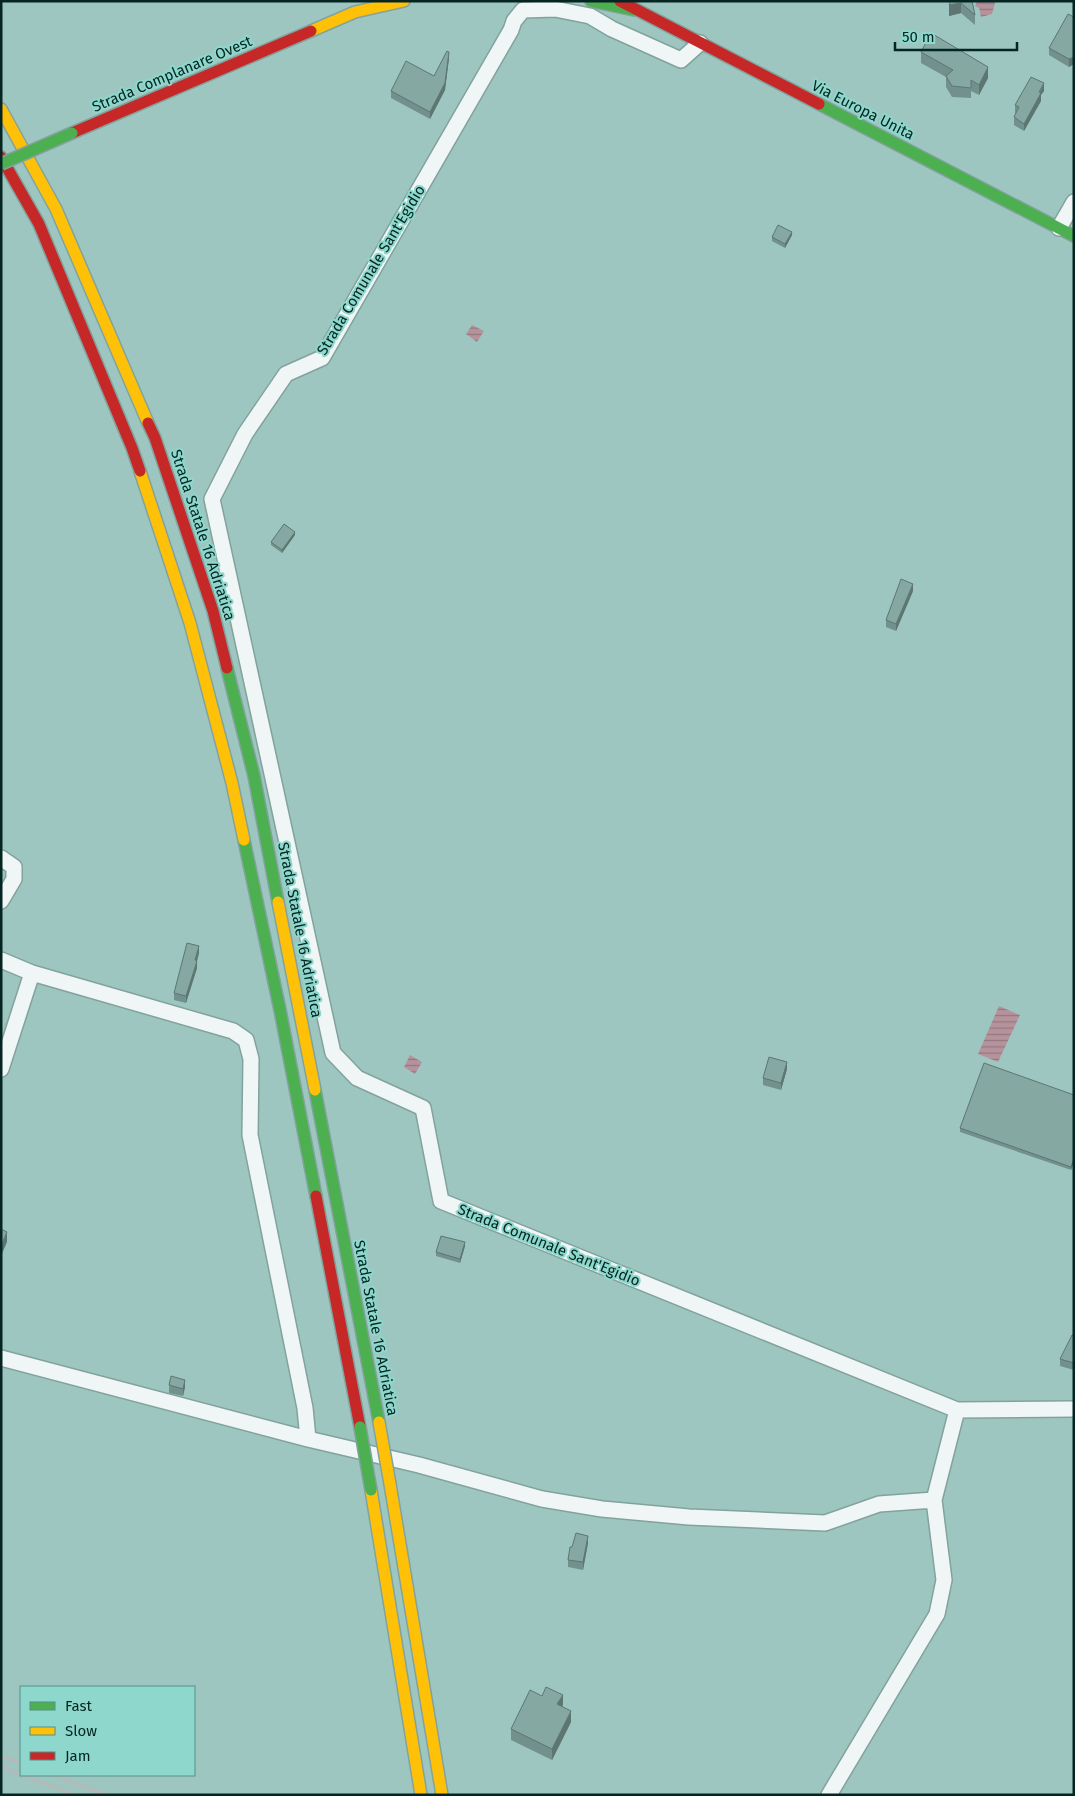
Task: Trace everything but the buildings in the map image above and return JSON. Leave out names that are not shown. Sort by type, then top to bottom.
[{"type":"main road","name":"Strada Complanare Ovest","points":[[354,12],[370,1]]},
{"type":"main road","name":"Strada Complanare Ovest","points":[[1,164],[354,12],[404,1]]},
{"type":"main road","points":[[591,1],[640,6]]},
{"type":"main road","points":[[620,1],[640,6]]},
{"type":"main road","name":"Via Europa Unita","points":[[640,6],[700,43],[1074,236]]},
{"type":"main road","name":"Strada Statale 16 Adriatica","points":[[1,109],[56,209],[155,438],[213,611],[256,786],[379,1422],[442,1795]]},
{"type":"main road","points":[[1,157],[38,224],[132,448],[190,624],[232,783],[280,1010],[360,1427],[421,1795]]},
{"type":"street","name":"Strada Comunale Sant'Egidio","points":[[700,43],[681,60],[612,29],[590,16],[555,8],[523,10],[514,21],[511,30],[322,358],[286,374],[245,434],[212,499],[333,1053],[357,1078],[423,1108],[441,1202],[957,1410],[1074,1410]]},
{"type":"street","points":[[1059,228],[1074,202]]},
{"type":"street","points":[[1,858],[14,867],[14,879],[1,902]]},
{"type":"street","points":[[1,960],[32,972],[233,1031],[246,1040],[251,1059],[250,1135],[304,1408],[308,1438]]},
{"type":"street","points":[[1,1070],[32,972]]},
{"type":"street","points":[[1,1358],[418,1465],[542,1499],[612,1510],[689,1517],[825,1522],[879,1504],[934,1500]]},
{"type":"street","points":[[829,1795],[937,1614],[944,1580],[934,1500],[957,1410]]},
{"type":"shaded area","points":[[977,1],[994,1],[992,14],[981,17],[979,8],[975,6]]},
{"type":"shaded area","points":[[472,325],[484,331],[477,342],[466,334]]},
{"type":"shaded area","points":[[999,1006],[1020,1015],[998,1062],[978,1054]]},
{"type":"shaded area","points":[[410,1055],[422,1062],[415,1074],[404,1067]]},
{"type":"railway","points":[[1,1756],[20,1763]]},
{"type":"railway","points":[[1,1767],[20,1774]]},
{"type":"railway","points":[[25,1776],[75,1795]]},
{"type":"railway","points":[[56,1776],[107,1795]]},
{"type":"traffic: fast","points":[[591,1],[634,10]]},
{"type":"traffic: fast","points":[[819,104],[1074,236]]},
{"type":"traffic: fast","points":[[1,164],[72,133]]},
{"type":"traffic: fast","points":[[227,668],[254,776],[278,902]]},
{"type":"traffic: fast","points":[[244,840],[280,1010],[316,1196]]},
{"type":"traffic: fast","points":[[315,1090],[379,1422]]},
{"type":"traffic: fast","points":[[360,1427],[371,1490]]},
{"type":"traffic: slow","points":[[311,31],[355,12],[404,1]]},
{"type":"traffic: slow","points":[[1,109],[56,209],[148,423]]},
{"type":"traffic: slow","points":[[140,471],[190,623],[232,783],[244,840]]},
{"type":"traffic: slow","points":[[278,902],[315,1090]]},
{"type":"traffic: slow","points":[[379,1422],[390,1484]]},
{"type":"traffic: slow","points":[[390,1484],[442,1795]]},
{"type":"traffic: slow","points":[[371,1490],[421,1795]]},
{"type":"traffic: jam","points":[[620,1],[819,104]]},
{"type":"traffic: jam","points":[[72,133],[311,31]]},
{"type":"traffic: jam","points":[[1,157],[39,224],[140,471]]},
{"type":"traffic: jam","points":[[148,423],[155,438],[213,611],[227,668]]},
{"type":"traffic: jam","points":[[316,1196],[360,1427]]}]
